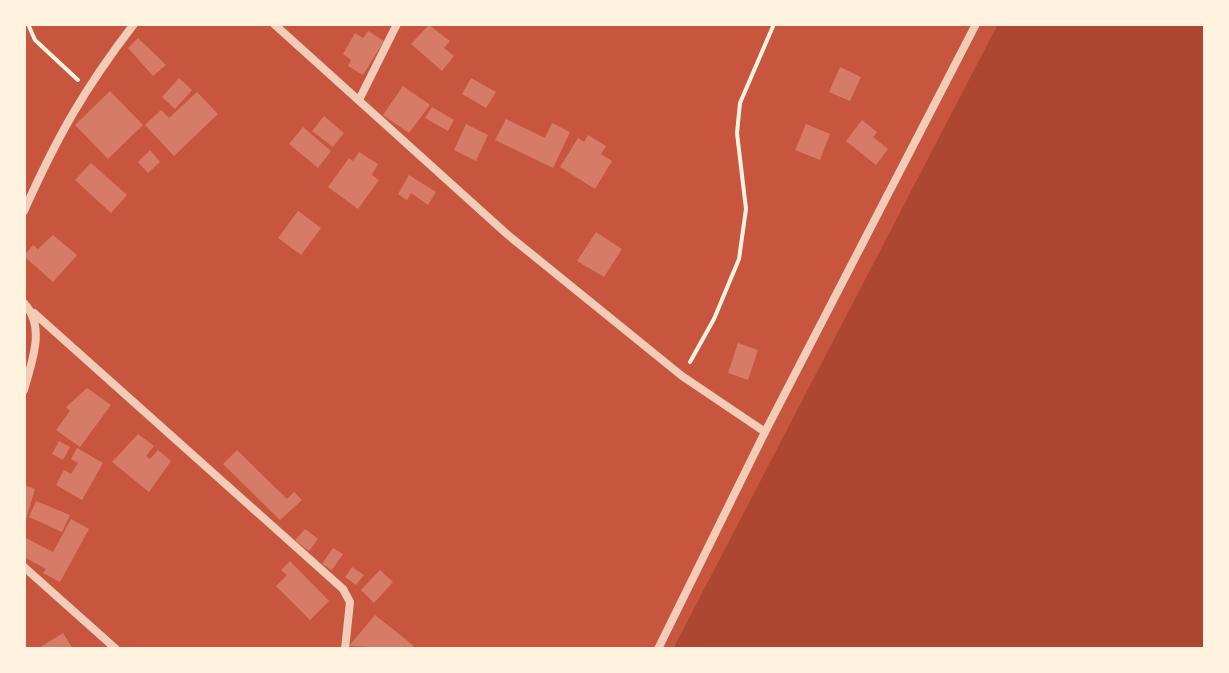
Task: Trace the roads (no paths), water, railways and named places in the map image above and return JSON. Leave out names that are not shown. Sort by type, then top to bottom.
[{"type":"street","points":[[24,211],[64,123],[86,87],[134,24]]},
{"type":"street","points":[[274,24],[360,98],[508,235],[682,376],[765,432]]},
{"type":"street","points":[[360,98],[397,24]]},
{"type":"street","points":[[658,649],[765,432],[976,24]]},
{"type":"street","points":[[24,303],[343,589],[350,602],[345,649]]},
{"type":"street","points":[[24,390],[35,344],[34,313]]},
{"type":"street","points":[[24,567],[116,649]]}]
